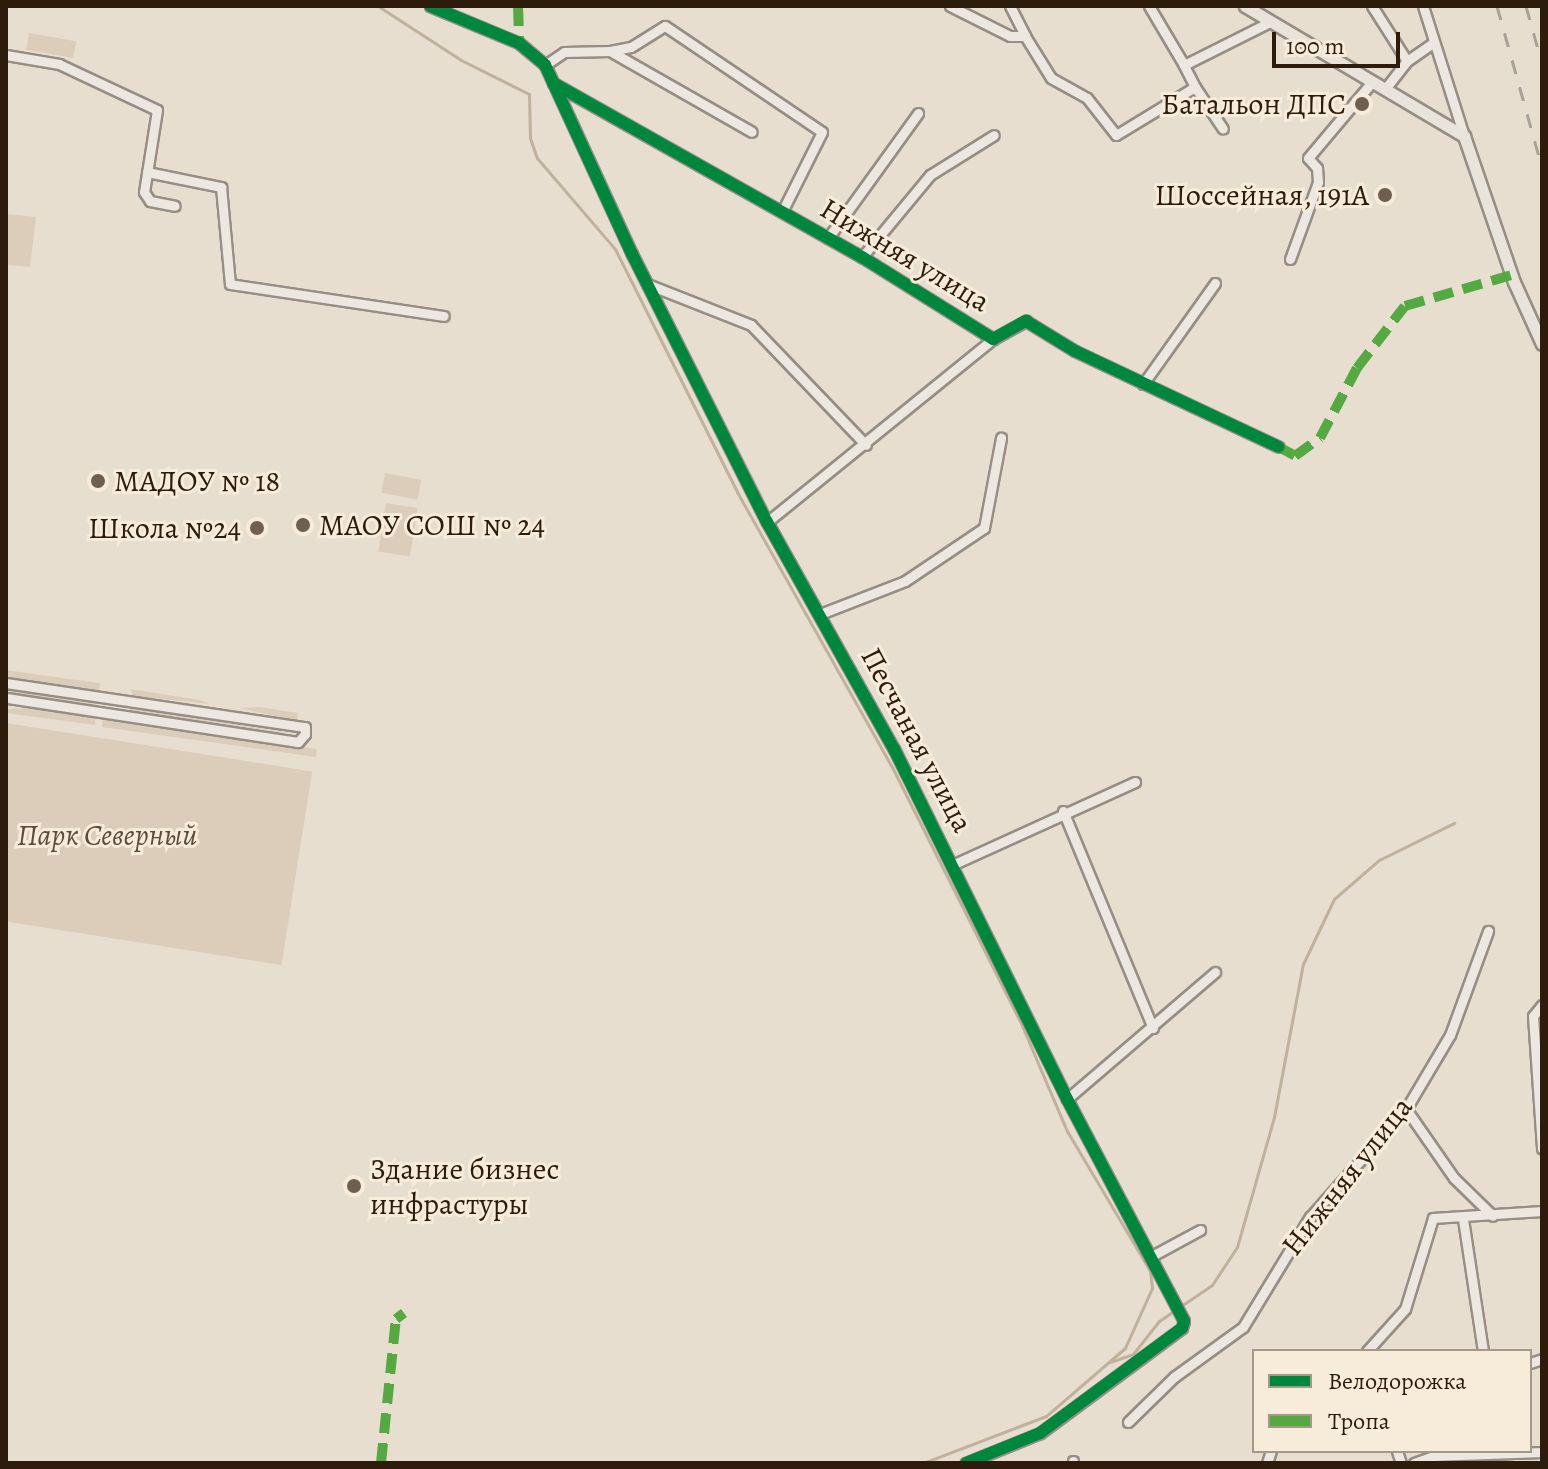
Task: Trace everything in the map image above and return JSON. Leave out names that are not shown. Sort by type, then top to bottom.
[{"type":"main road","points":[[1245,6],[1464,136],[1514,282],[1542,344]]},
{"type":"street","name":"Песчаная улица","points":[[430,6],[519,43],[545,65],[647,284],[767,522],[820,614],[952,865],[1067,1099],[1182,1316],[1182,1328],[1040,1433],[966,1463]]},
{"type":"street","points":[[950,6],[1010,36],[1025,36]]},
{"type":"street","points":[[1010,6],[1051,78],[1087,98],[1116,135],[1195,87]]},
{"type":"street","points":[[1149,6],[1223,129]]},
{"type":"street","points":[[1372,6],[1407,61]]},
{"type":"street","points":[[1423,6],[1464,136]]},
{"type":"street","points":[[1184,65],[1270,22]]},
{"type":"street","points":[[545,65],[564,52],[610,51],[631,47],[665,26],[822,132],[782,212]]},
{"type":"street","points":[[1385,89],[1407,61],[1434,42]]},
{"type":"street","points":[[610,51],[752,132]]},
{"type":"street","points":[[6,55],[59,64],[157,110],[144,192],[150,201],[175,206]]},
{"type":"street","points":[[1290,259],[1318,182],[1317,168],[1308,158],[1372,82]]},
{"type":"street","name":"Нижняя улица","points":[[553,83],[862,257],[993,339],[1026,321],[1143,384],[1279,447]]},
{"type":"street","name":"Нижняя улица","points":[[828,238],[918,113]]},
{"type":"street","name":"Нижняя улица","points":[[862,257],[930,175],[994,135]]},
{"type":"street","points":[[147,172],[221,187],[230,284],[444,316]]},
{"type":"street","points":[[1143,384],[1215,283]]},
{"type":"street","points":[[647,284],[751,325],[866,445]]},
{"type":"street","points":[[767,522],[866,445],[993,339]]},
{"type":"street","points":[[820,614],[905,581],[984,528],[1001,438]]},
{"type":"street","points":[[6,683],[305,727],[305,734],[298,742],[6,698]]},
{"type":"street","points":[[117,715],[119,700]]},
{"type":"street","name":"Песчаная улица","points":[[952,865],[1063,811],[1135,782]]},
{"type":"street","points":[[1063,811],[1153,1028]]},
{"type":"street","name":"Нижняя улица","points":[[1128,1422],[1174,1377],[1243,1327],[1318,1206],[1406,1109],[1450,1035],[1488,931]]},
{"type":"street","points":[[1067,1099],[1215,972]]},
{"type":"street","points":[[1542,1005],[1533,1016],[1542,1149]]},
{"type":"street","points":[[1406,1109],[1454,1178],[1493,1216]]},
{"type":"street","points":[[1369,1349],[1405,1309],[1433,1218],[1463,1219],[1542,1211]]},
{"type":"street","points":[[1463,1219],[1483,1349]]},
{"type":"street","points":[[1150,1257],[1200,1230]]},
{"type":"street","points":[[1414,1463],[1433,1456],[1515,1453]]},
{"type":"green space","points":[[29,33],[76,41],[73,58],[26,50]]},
{"type":"green space","points":[[6,214],[36,217],[30,267],[6,265]]},
{"type":"green space","points":[[385,473],[421,480],[418,500],[381,493]]},
{"type":"green space","points":[[386,503],[418,508],[410,556],[378,551]]},
{"type":"green space","points":[[6,670],[100,683],[99,691],[6,678]]},
{"type":"green space","points":[[6,688],[97,701],[96,706],[6,692]]},
{"type":"green space","points":[[130,689],[200,700],[210,704],[133,696]]},
{"type":"green space","points":[[259,707],[298,713],[297,721],[240,708]]},
{"type":"green space","points":[[31,708],[95,718],[95,725],[6,713],[6,709]]},
{"type":"green space","points":[[130,708],[283,732],[283,735],[130,713]]},
{"type":"green space","points":[[103,719],[317,749],[316,757],[102,727]]},
{"type":"green space","name":"Парк Северный","points":[[6,723],[312,771],[282,965],[6,921]]},
{"type":"waterway","points":[[378,6],[461,60],[529,94],[530,138],[537,158],[615,249],[737,492],[893,769],[1020,1021],[1067,1131],[1150,1271],[1152,1288],[1125,1348],[1046,1416],[923,1463]]},
{"type":"waterway","points":[[1110,1362],[1133,1354],[1159,1321],[1212,1285],[1237,1247],[1274,1117],[1303,964],[1334,899],[1379,860],[1454,823]]},
{"type":"railway","points":[[1497,6],[1542,167]]},
{"type":"railway","points":[[1526,6],[1542,63]]},
{"type":"marked path","points":[[518,6],[519,43]]},
{"type":"marked path","points":[[1279,447],[1295,456],[1320,438],[1357,368],[1405,306],[1512,275]]},
{"type":"marked path","points":[[381,1463],[396,1319],[404,1313]]},
{"type":"cycle path","points":[[430,6],[519,43],[545,65],[632,254],[767,522],[894,749],[1067,1099],[1184,1321],[1182,1328],[1040,1433],[966,1463]]},
{"type":"cycle path","points":[[553,83],[862,257],[993,339],[1026,321],[1075,351],[1279,447]]},
{"type":"place","name":"Батальон ДПС","points":[[1362,104]]},
{"type":"place","name":"Шоссейная, 191А","points":[[1385,195]]},
{"type":"place","name":"МАДОУ № 18","points":[[98,481]]},
{"type":"place","name":"МАОУ СОШ № 24","points":[[303,525]]},
{"type":"place","name":"Школа №24","points":[[257,528]]},
{"type":"place","name":"Здание бизнес инфрастуры","points":[[354,1186]]}]
